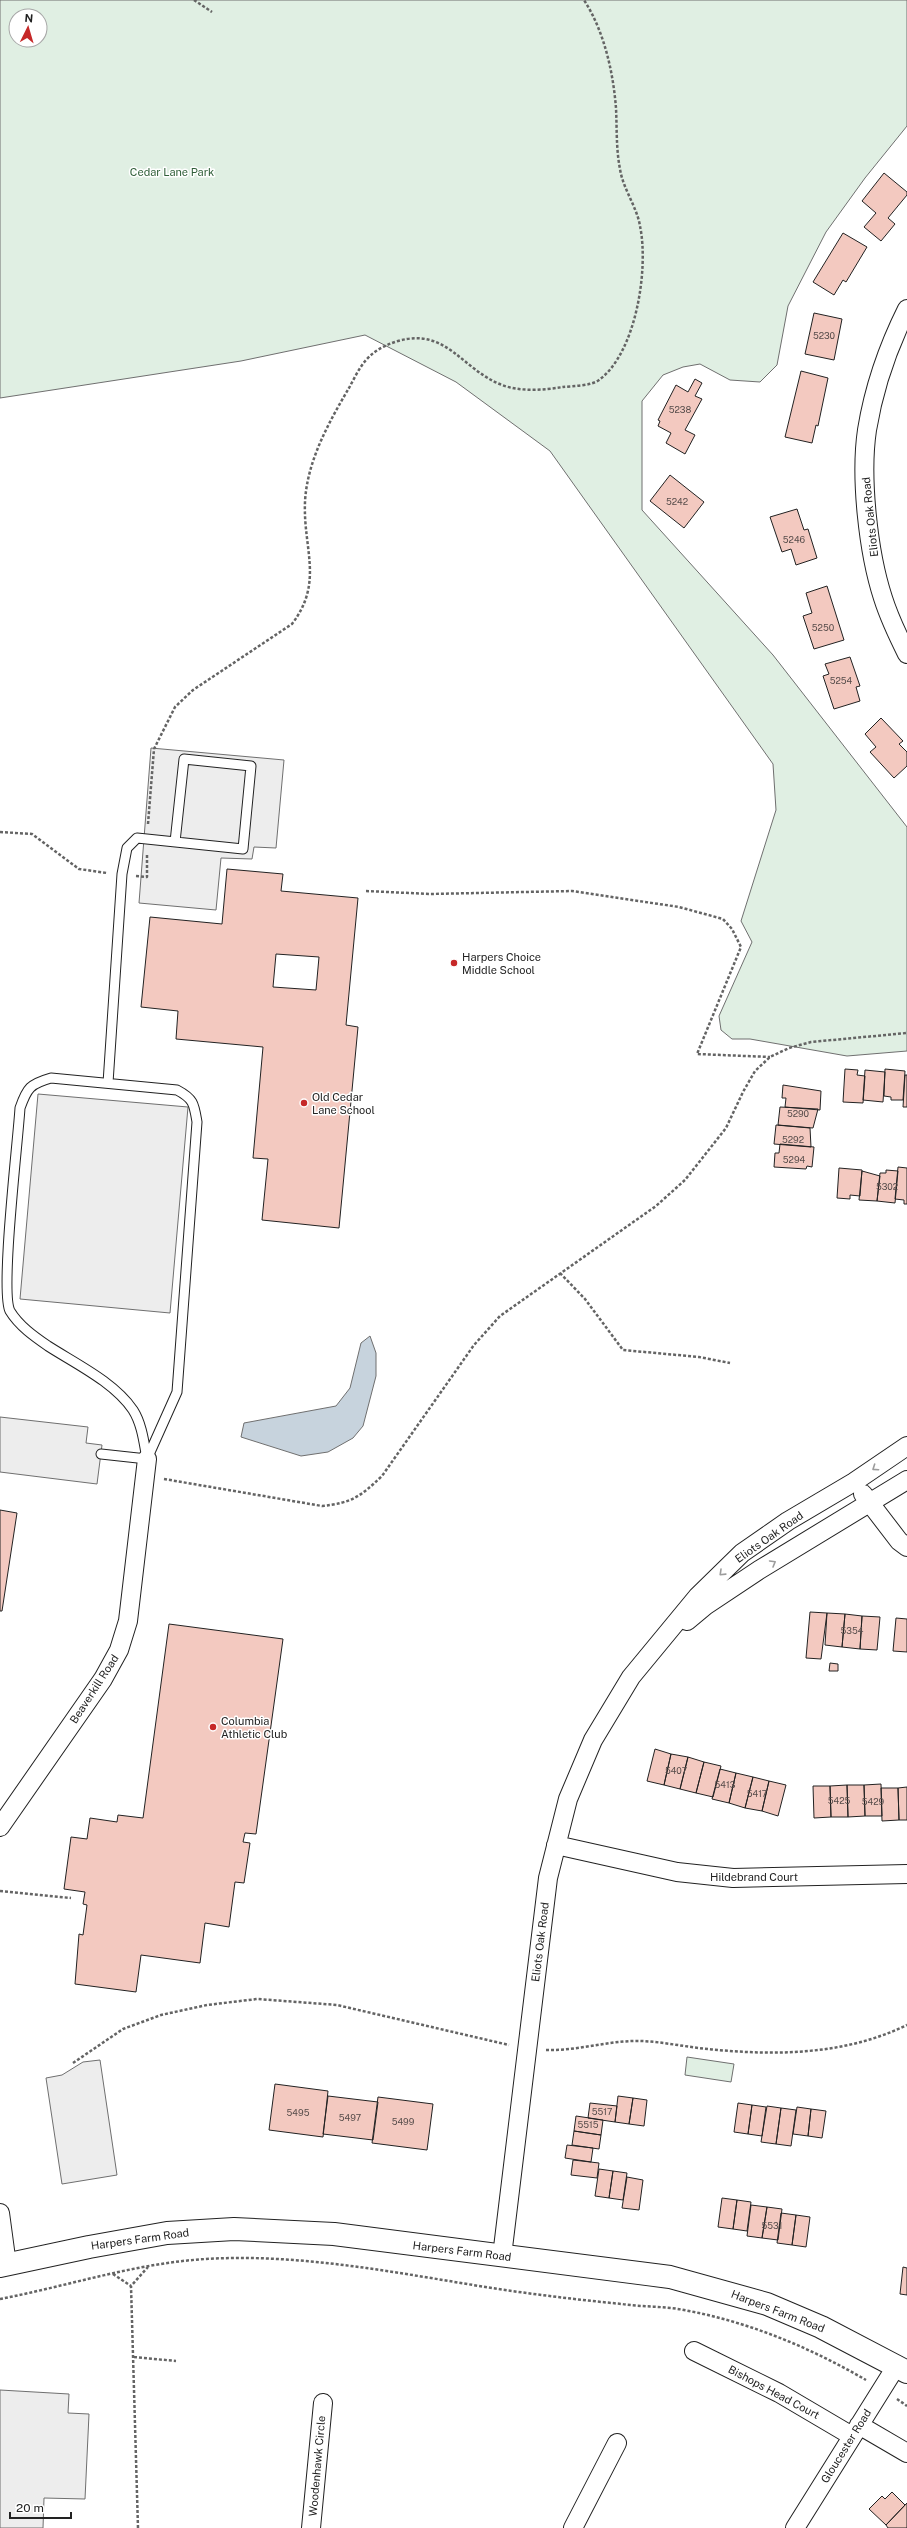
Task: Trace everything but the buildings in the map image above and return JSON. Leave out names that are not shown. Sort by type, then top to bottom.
[{"type":"main road","name":"Harpers Farm Road","points":[[3,2266],[89,2246],[167,2233],[234,2229],[334,2234],[670,2277],[722,2290],[767,2304],[821,2327],[902,2368]]},
{"type":"street","name":"Eliots Oak Road","points":[[907,309],[894,336],[878,382],[867,431],[866,475],[868,517],[874,558],[883,598],[907,654]]},
{"type":"street","name":"Eliots Oak Road","points":[[502,2256],[548,1878],[568,1799],[593,1740],[631,1677],[696,1597],[742,1553],[788,1521],[854,1482],[907,1446]]},
{"type":"street","name":"Beaverkill Road","points":[[1,1824],[103,1679],[119,1650],[128,1621],[146,1468]]},
{"type":"street","name":"Eliots Oak Road","points":[[652,1652],[705,1606],[907,1480]]},
{"type":"street","points":[[854,1482],[899,1541],[907,1547]]},
{"type":"street","name":"Hildebrand Court","points":[[556,1845],[706,1877],[907,1874]]},
{"type":"street","points":[[0,2213],[3,2266]]},
{"type":"street","name":"Bishops Head Court","points":[[694,2351],[855,2431],[907,2453]]},
{"type":"street","name":"Gloucester Road","points":[[795,2528],[881,2388],[902,2368]]},
{"type":"street","name":"Woodenhawk Circle","points":[[311,2528],[323,2403]]},
{"type":"street","points":[[573,2528],[617,2443]]},
{"type":"lane","points":[[108,1083],[122,874],[127,848],[137,838],[148,839],[175,842],[243,849],[250,766],[184,759],[175,842]]},
{"type":"lane","points":[[51,1078],[177,1090],[189,1096],[194,1106],[197,1122],[177,1392],[146,1468],[140,1424],[132,1410],[115,1390],[32,1335],[10,1311],[7,1296],[20,1108],[25,1092],[35,1083],[51,1078]]},
{"type":"lane","points":[[101,1454],[146,1468]]},
{"type":"path","points":[[194,0],[212,12]]},
{"type":"path","points":[[0,832],[32,834],[79,868],[92,872],[147,877],[154,749],[175,706],[193,690],[292,624],[308,597],[310,578],[305,503],[307,483],[331,419],[365,362],[378,349],[408,339],[427,339],[439,342],[485,377],[503,386],[547,390],[598,382],[610,369],[624,345],[637,316],[644,257],[640,225],[620,172],[616,106],[603,41],[592,12],[584,0]]},
{"type":"path","points":[[366,891],[430,894],[572,891],[679,907],[723,919],[732,929],[741,947],[737,960],[697,1049],[697,1054],[770,1057]]},
{"type":"path","points":[[146,1468],[322,1506],[344,1504],[363,1494],[382,1476],[474,1345],[500,1316],[656,1206],[685,1180],[726,1128],[743,1092],[755,1072],[770,1057],[789,1048],[811,1042],[907,1033]]},
{"type":"path","points":[[560,1274],[585,1299],[623,1350],[699,1357],[730,1363]]},
{"type":"path","points":[[0,1891],[71,1898]]},
{"type":"path","points":[[73,2063],[123,2029],[161,2015],[207,2005],[257,1999],[337,2005],[378,2013],[484,2041],[528,2049],[572,2050],[618,2042],[642,2041],[708,2050],[802,2053],[854,2045],[907,2025]]},
{"type":"path","points":[[0,2299],[112,2274],[205,2259],[264,2258],[384,2271],[534,2294],[683,2310],[739,2323],[781,2338],[824,2356],[881,2388],[907,2406]]},
{"type":"path","points":[[138,2528],[131,2286],[148,2267]]},
{"type":"path","points":[[112,2274],[131,2286]]},
{"type":"path","points":[[134,2357],[176,2361]]},
{"type":"green space","name":"Cedar Lane Park","points":[[0,0],[907,0],[907,126],[865,178],[826,232],[788,306],[777,365],[760,382],[730,380],[700,364],[683,367],[663,375],[642,401],[642,510],[773,655],[907,827],[907,1051],[847,1056],[750,1039],[732,1039],[721,1030],[719,1016],[752,942],[741,921],[776,810],[773,764],[550,451],[456,382],[365,335],[241,361],[0,398]]},
{"type":"green space","points":[[687,2057],[734,2064],[731,2082],[685,2075]]},
{"type":"shaded area","points":[[151,748],[284,760],[276,848],[254,847],[252,859],[221,858],[216,910],[139,903]]},
{"type":"shaded area","points":[[38,1094],[188,1107],[170,1313],[20,1299]]},
{"type":"shaded area","points":[[370,1336],[376,1353],[376,1376],[363,1426],[353,1438],[328,1452],[301,1456],[241,1437],[244,1423],[336,1406],[350,1388],[361,1343]]},
{"type":"shaded area","points":[[0,1417],[88,1427],[86,1443],[102,1445],[97,1484],[0,1472]]},
{"type":"shaded area","points":[[100,2060],[117,2175],[62,2184],[46,2078],[62,2075],[83,2062]]},
{"type":"shaded area","points":[[0,2390],[69,2394],[68,2413],[89,2414],[85,2499],[44,2498],[43,2528],[0,2528]]},
{"type":"place","name":"Harpers Choice Middle School","points":[[454,963]]},
{"type":"place","name":"Old Cedar Lane School","points":[[304,1103]]},
{"type":"place","name":"Columbia Athletic Club","points":[[213,1727]]}]
